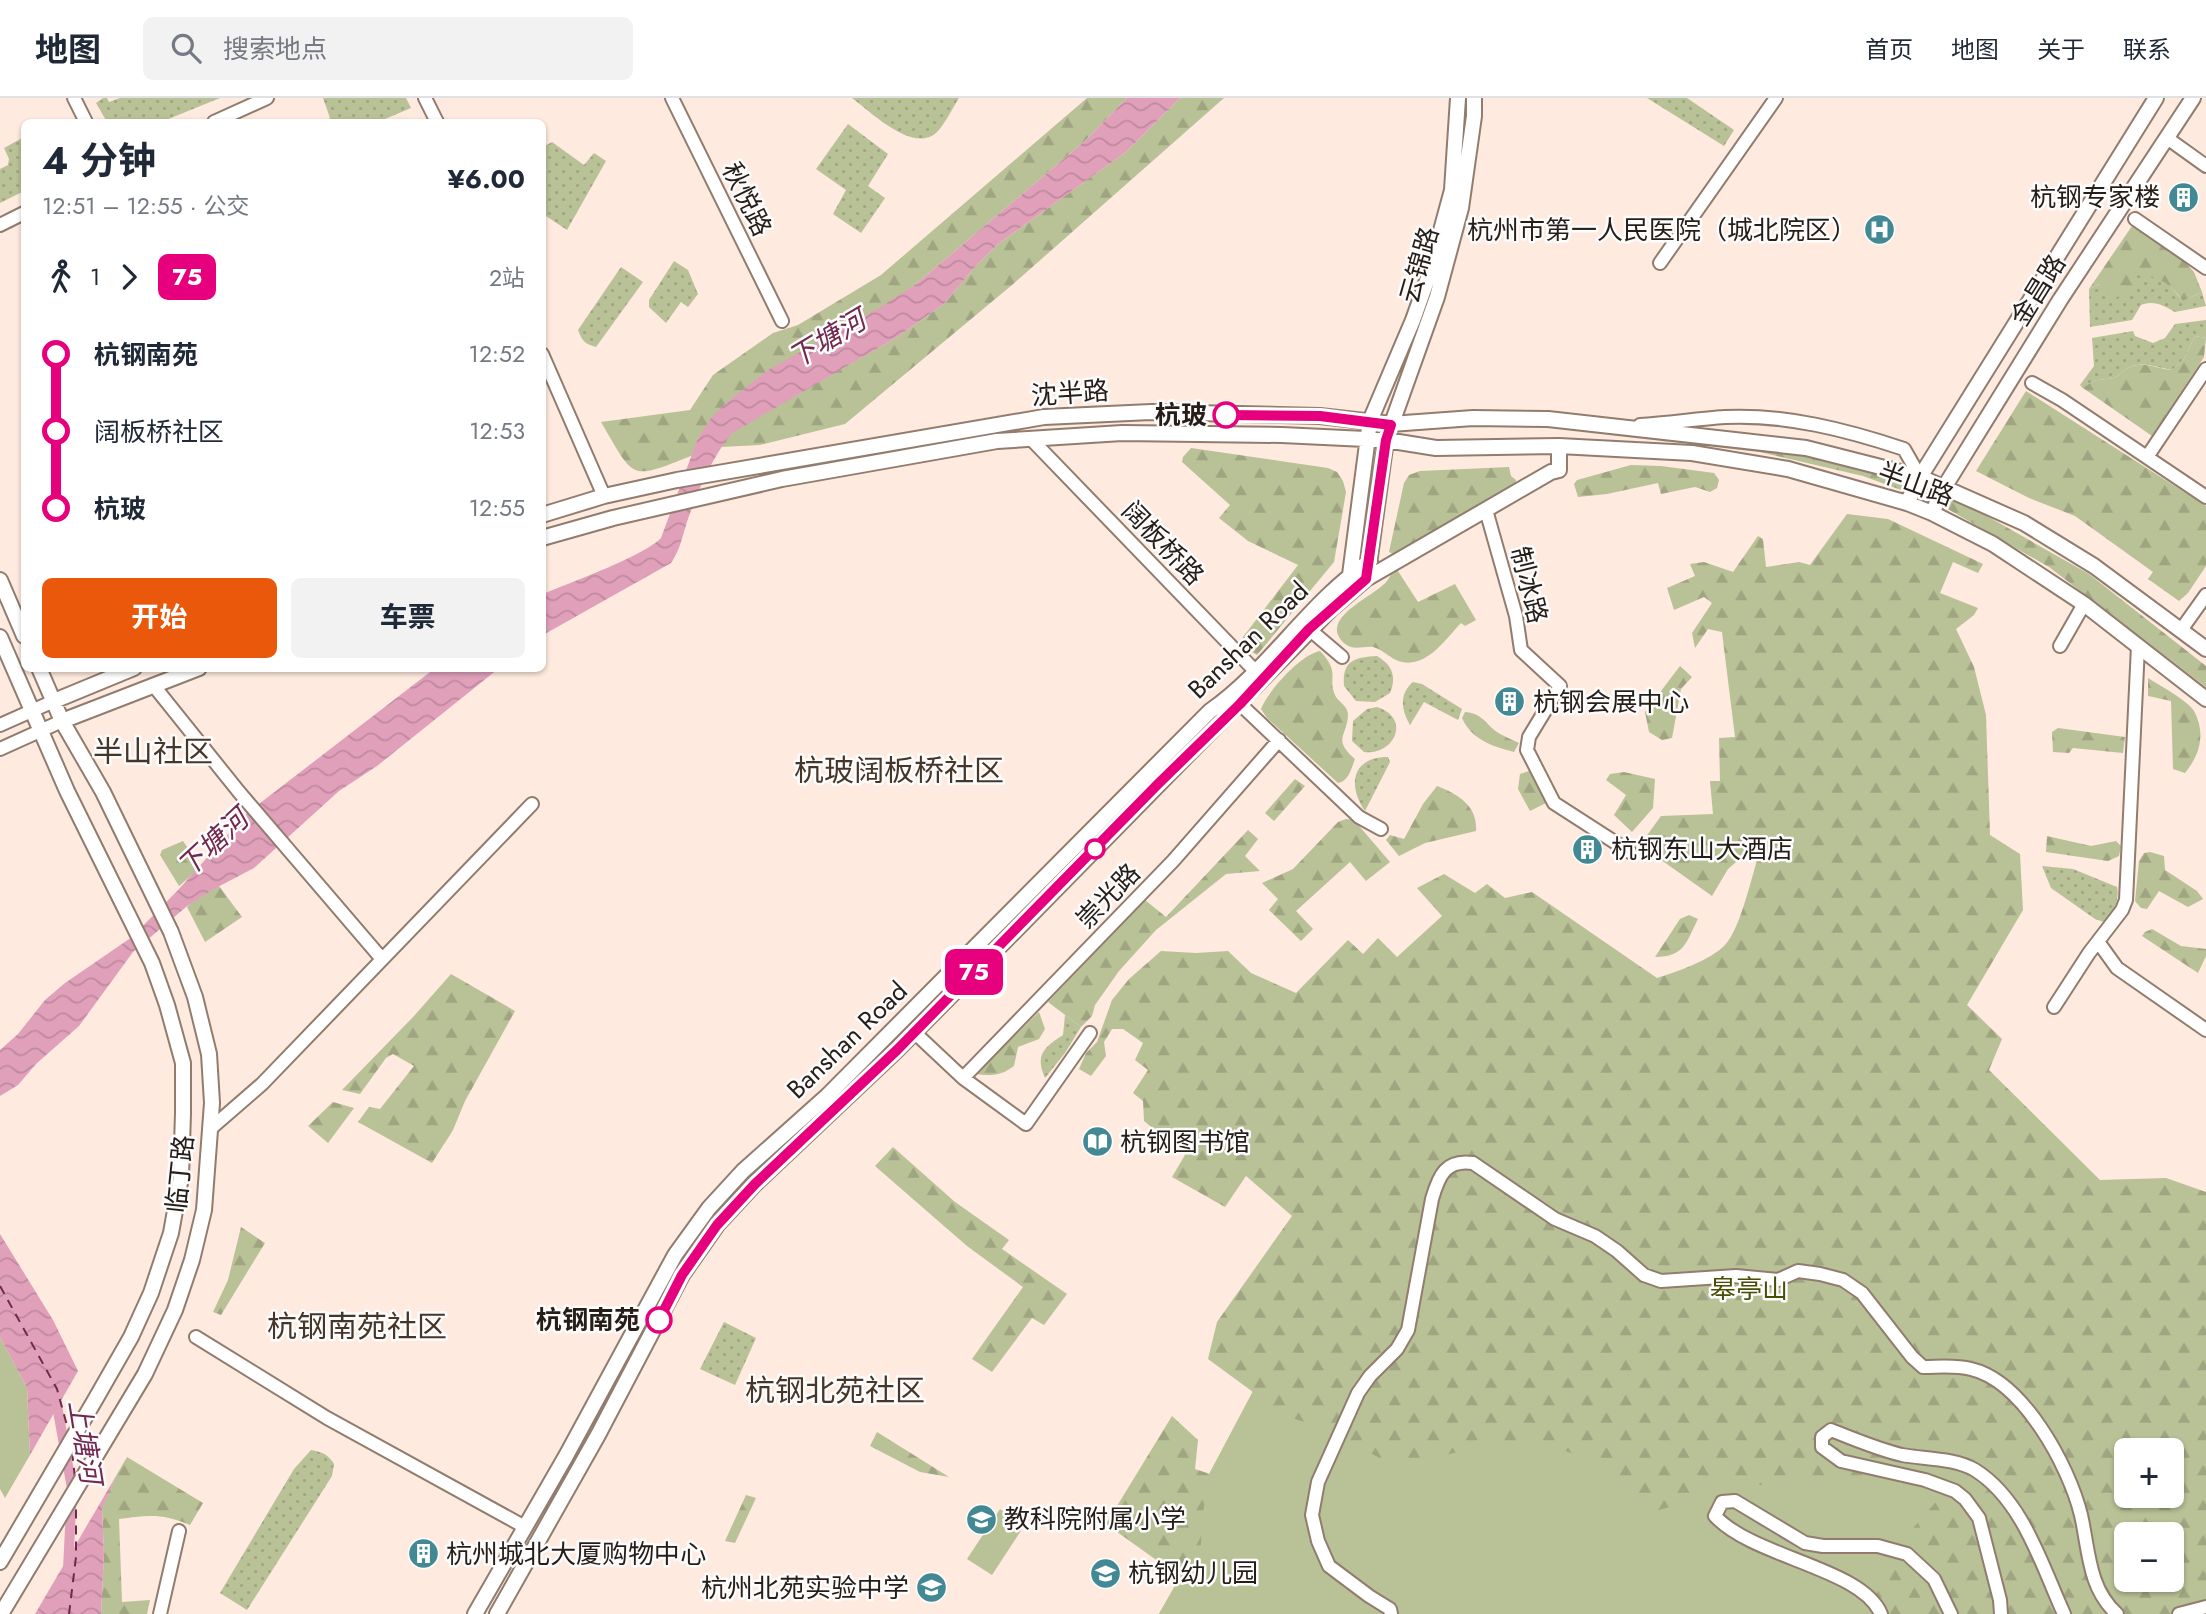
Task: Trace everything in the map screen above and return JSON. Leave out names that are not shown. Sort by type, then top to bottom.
[{"type":"main road","name":"云锦路","points":[[1370,421],[1429,275],[1452,190],[1458,98]]},
{"type":"main road","name":"云锦路","points":[[1386,440],[1437,297],[1461,208],[1474,116],[1474,98]]},
{"type":"main road","name":"金昌路","points":[[1907,503],[1920,477],[2156,98]]},
{"type":"main road","name":"金昌路","points":[[1932,513],[1945,486],[2060,300],[2193,98]]},
{"type":"main road","name":"沈半路","points":[[546,514],[604,496],[677,480],[1044,417],[1151,412],[1320,416],[1391,425],[1473,418],[1548,419],[1609,426]]},
{"type":"main road","points":[[1358,579],[1370,421]]},
{"type":"main road","name":"半山路","points":[[1609,426],[1806,448],[1945,486],[2024,523],[2071,551],[2206,649]]},
{"type":"main road","name":"沈半路","points":[[546,537],[613,518],[782,479],[979,443],[1135,433],[1367,439],[1436,448],[1559,446]]},
{"type":"main road","points":[[1358,579],[1370,561],[1386,440]]},
{"type":"main road","name":"半山路","points":[[1559,446],[1692,453],[1761,464],[1788,469],[1907,503],[1993,544],[2084,604],[2206,699]]},
{"type":"main road","name":"Banshan Road","points":[[497,1614],[598,1434],[682,1275],[717,1225],[755,1184],[914,1032],[1240,704],[1259,675],[1358,579],[1551,472],[1559,471],[1559,446]]},
{"type":"main road","name":"Banshan Road","points":[[475,1614],[675,1255],[709,1208],[743,1171],[827,1096],[1210,711],[1259,675],[1358,579]]},
{"type":"main road","points":[[0,580],[21,629]]},
{"type":"main road","name":"临丁路","points":[[0,637],[67,791],[152,963],[183,1063],[181,1177],[171,1233],[152,1293],[131,1337],[0,1562]]},
{"type":"main road","name":"临丁路","points":[[1,1614],[145,1374],[175,1310],[192,1260],[204,1210],[212,1103],[209,1054],[195,997],[171,932],[103,792],[62,721],[41,672]]},
{"type":"main road","points":[[54,701],[124,672]]},
{"type":"main road","points":[[62,721],[189,672]]},
{"type":"street","points":[[74,98],[84,119]]},
{"type":"street","points":[[221,119],[267,98]]},
{"type":"street","points":[[425,98],[435,119]]},
{"type":"street","name":"秋悦路","points":[[672,98],[782,321]]},
{"type":"street","points":[[1660,263],[1776,98]]},
{"type":"street","points":[[2167,138],[2206,166]]},
{"type":"street","points":[[0,225],[21,214]]},
{"type":"street","points":[[2135,219],[2206,268]]},
{"type":"street","points":[[546,363],[604,496]]},
{"type":"street","points":[[2147,457],[2206,369]]},
{"type":"street","points":[[2032,383],[2062,400],[2206,497]]},
{"type":"street","name":"半山路","points":[[1609,426],[1725,417],[1766,417],[1866,436],[1903,449],[1920,477]]},
{"type":"street","name":"阔板桥路","points":[[1031,439],[1259,675]]},
{"type":"street","name":"制冰路","points":[[1486,510],[1516,616],[1521,650],[1560,686],[1529,737],[1527,750],[1555,803],[1630,852]]},
{"type":"street","points":[[2181,630],[2206,595]]},
{"type":"street","points":[[2060,646],[2084,604]]},
{"type":"street","points":[[1309,629],[1342,657]]},
{"type":"street","points":[[2054,1007],[2122,910],[2126,900],[2138,646]]},
{"type":"street","points":[[155,686],[239,793],[382,959]]},
{"type":"street","points":[[0,725],[54,701]]},
{"type":"street","points":[[1240,704],[1359,817],[1381,829]]},
{"type":"street","points":[[0,749],[62,721]]},
{"type":"street","name":"崇光路","points":[[963,1078],[1173,861],[1279,740]]},
{"type":"street","points":[[209,1130],[262,1084],[531,804]]},
{"type":"street","points":[[2099,943],[2117,968],[2206,1030]]},
{"type":"street","points":[[914,1032],[963,1078],[1026,1124],[1090,1033]]},
{"type":"street","points":[[1391,1614],[1390,1609],[1329,1566],[1318,1541],[1312,1516],[1318,1482],[1358,1393],[1370,1376],[1397,1349],[1408,1330],[1437,1181],[1446,1169],[1459,1161],[1473,1164],[1555,1219],[1595,1236],[1644,1275],[1661,1280],[1736,1276],[1778,1280],[1798,1271],[1820,1273],[1843,1280],[1862,1293],[1912,1357],[1923,1367],[1954,1366],[1972,1369],[1997,1381],[2025,1407],[2053,1450],[2081,1513],[2094,1578],[2100,1593],[2117,1614]]},
{"type":"street","points":[[196,1338],[347,1430],[525,1527]]},
{"type":"street","points":[[2001,1614],[2000,1600],[1979,1518],[1965,1499],[1955,1491],[1925,1480],[1841,1461],[1822,1447],[1822,1437],[1831,1430],[1887,1451],[1974,1469],[2003,1496],[2017,1515],[2064,1614]]},
{"type":"street","points":[[1881,1614],[1859,1587],[1784,1556],[1723,1525],[1715,1516],[1722,1502],[1735,1502],[1805,1543],[1823,1546],[1878,1546],[1907,1555],[1934,1579],[1951,1614]]},
{"type":"street","points":[[161,1614],[179,1531]]},
{"type":"street","points":[[2179,1614],[2206,1607]]},
{"type":"green space","points":[[103,98],[107,98],[109,102],[120,98],[220,98],[168,119],[105,119],[96,103]]},
{"type":"green space","points":[[323,98],[406,98],[411,108],[385,119],[330,118]]},
{"type":"green space","points":[[852,98],[959,98],[938,131],[928,137],[918,138],[893,129]]},
{"type":"green space","points":[[1087,98],[1127,98],[1086,140],[916,284],[698,438],[693,455],[645,471],[628,465],[601,422],[690,410],[713,375],[773,333],[798,325],[881,275]]},
{"type":"green space","points":[[1180,98],[1224,98],[1012,285],[845,424],[760,445],[721,447],[732,432],[899,336],[945,303],[998,244],[1126,152]]},
{"type":"green space","points":[[1647,98],[1687,98],[1734,130],[1724,146]]},
{"type":"green space","points":[[848,124],[888,154],[868,186],[885,198],[861,233],[833,214],[846,190],[816,169]]},
{"type":"green space","points":[[21,139],[21,192],[0,203],[0,169],[8,165],[9,159],[4,148]]},
{"type":"green space","points":[[552,142],[584,165],[594,153],[606,161],[567,230],[546,216],[546,145]]},
{"type":"green space","points":[[2132,226],[2184,261],[2194,272],[2202,292],[2183,301],[2163,282],[2145,275],[2137,275],[2134,289],[2113,299],[2099,284],[2089,289]]},
{"type":"green space","points":[[674,261],[688,270],[698,294],[688,307],[681,302],[666,323],[649,307],[649,300]]},
{"type":"green space","points":[[621,267],[643,282],[596,347],[592,346],[584,342],[578,330]]},
{"type":"green space","points":[[2153,274],[2169,285],[2183,301],[2202,292],[2206,306],[2175,312],[2150,303],[2141,305],[2132,320],[2090,327],[2089,289],[2120,278]]},
{"type":"green space","points":[[2206,320],[2206,338],[2195,336],[2184,359],[2172,370],[2139,365],[2126,369],[2114,378],[2095,381],[2083,388],[2080,385],[2094,366],[2092,338],[2133,331],[2135,336],[2153,343],[2165,338],[2175,324]]},
{"type":"green space","points":[[2195,336],[2206,338],[2204,357],[2152,436],[2083,388],[2095,381],[2114,378],[2133,366],[2144,365],[2172,370],[2184,359]]},
{"type":"green space","points":[[2026,391],[2206,506],[2206,566],[2188,593],[2179,601],[2148,579],[2153,572],[2075,516],[2029,498],[1976,471]]},
{"type":"green space","points":[[1741,445],[1839,461],[1971,507],[2089,574],[2206,666],[2206,687],[2049,567],[1939,504],[1863,476],[1747,449]]},
{"type":"green space","points":[[1191,448],[1328,468],[1337,472],[1343,481],[1346,492],[1334,562],[1257,655],[1242,646],[1243,637],[1298,565],[1248,541],[1219,518],[1230,505],[1182,462]]},
{"type":"green space","points":[[1631,465],[1714,473],[1719,480],[1717,488],[1710,492],[1695,487],[1661,494],[1658,483],[1578,497],[1574,484],[1577,480]]},
{"type":"green space","points":[[1509,467],[1511,476],[1516,480],[1515,487],[1395,555],[1389,552],[1404,483],[1409,475],[1420,471]]},
{"type":"green space","name":"皋亭山","points":[[1847,514],[1888,519],[1983,564],[1978,573],[1953,562],[1940,593],[1978,608],[1974,615],[1956,629],[1974,667],[1986,715],[1990,835],[2020,854],[2023,910],[1967,1005],[2002,1039],[1989,1070],[2100,1180],[2166,1178],[2206,1192],[2206,1614],[1159,1614],[1180,1577],[1106,1524],[1172,1416],[1198,1440],[1195,1469],[1210,1474],[1253,1392],[1208,1359],[1217,1322],[1292,1216],[1246,1176],[1225,1207],[1172,1177],[1185,1155],[1144,1121],[1143,1101],[1133,1093],[1148,1070],[1135,1060],[1143,1043],[1123,1029],[1112,1029],[1104,1042],[1106,1056],[1091,1076],[1079,1069],[1086,1053],[1097,1042],[1112,1000],[1129,979],[1161,951],[1228,951],[1251,973],[1296,993],[1348,940],[1363,954],[1378,938],[1397,957],[1442,916],[1417,888],[1444,874],[1475,893],[1487,884],[1505,898],[1532,892],[1657,978],[1711,956],[1725,945],[1736,928],[1758,857],[1743,856],[1728,869],[1712,896],[1640,845],[1661,816],[1713,814],[1710,781],[1720,781],[1719,738],[1735,737],[1722,632],[1708,629],[1695,648],[1692,633],[1712,603],[1704,597],[1674,610],[1667,588],[1695,576],[1690,564],[1704,562],[1733,572],[1758,536],[1763,539],[1766,567],[1799,562],[1810,565]]},
{"type":"green space","points":[[1396,568],[1418,602],[1455,584],[1476,620],[1465,626],[1461,623],[1433,652],[1416,662],[1396,660],[1373,647],[1349,646],[1340,639],[1337,629],[1339,621],[1346,613],[1381,587]]},
{"type":"green space","points":[[1320,651],[1332,671],[1333,691],[1348,712],[1342,742],[1355,759],[1347,777],[1338,783],[1267,718],[1261,709],[1286,674],[1303,659]]},
{"type":"green space","points":[[1377,656],[1392,672],[1390,693],[1375,702],[1356,701],[1344,686],[1347,666],[1356,659]]},
{"type":"green space","points":[[1680,666],[1692,677],[1681,689],[1672,738],[1662,740],[1649,732],[1645,712]]},
{"type":"green space","points":[[2148,678],[2185,702],[2198,719],[2200,744],[2185,773],[2173,769],[2171,701],[2148,696]]},
{"type":"green space","points":[[1413,682],[1422,684],[1462,709],[1458,720],[1424,702],[1410,725],[1403,702],[1405,692]]},
{"type":"green space","points":[[1377,707],[1388,712],[1394,719],[1395,735],[1384,748],[1375,752],[1364,752],[1352,741],[1353,721],[1367,709]]},
{"type":"green space","points":[[1465,712],[1478,716],[1496,731],[1519,743],[1514,752],[1477,737],[1462,718]]},
{"type":"green space","points":[[2058,728],[2125,737],[2123,753],[2073,748],[2069,753],[2053,752],[2052,732]]},
{"type":"green space","points":[[1388,757],[1390,762],[1365,811],[1356,792],[1356,774],[1367,762]]},
{"type":"green space","points":[[1529,771],[1546,803],[1530,811],[1518,789],[1520,774]]},
{"type":"green space","points":[[1624,772],[1655,779],[1653,808],[1632,832],[1614,815],[1626,795],[1606,780],[1610,774]]},
{"type":"green space","points":[[1295,779],[1305,786],[1274,821],[1265,813]]},
{"type":"green space","points":[[1437,786],[1465,802],[1474,815],[1476,831],[1425,843],[1399,856],[1386,840],[1390,835],[1404,839],[1423,804]]},
{"type":"green space","points":[[1354,820],[1390,862],[1366,881],[1350,862],[1296,911],[1313,929],[1301,941],[1269,910],[1278,899],[1262,883],[1293,869],[1338,822]]},
{"type":"green space","points":[[1248,830],[1258,839],[1245,856],[1260,871],[1226,874],[1156,930],[1119,971],[1095,1005],[1092,1016],[1081,1027],[1048,1002],[1145,900],[1166,917]]},
{"type":"green space","points":[[2047,836],[2091,846],[2116,841],[2121,846],[2119,856],[2108,861],[2046,852]]},
{"type":"green space","points":[[183,841],[201,867],[179,886],[160,855],[162,850]]},
{"type":"green space","points":[[2144,853],[2164,856],[2165,870],[2197,891],[2203,899],[2188,907],[2159,891],[2147,909],[2141,908],[2135,901],[2139,861]]},
{"type":"green space","points":[[2042,866],[2073,869],[2117,887],[2117,901],[2110,915],[2104,922],[2095,919],[2051,888]]},
{"type":"green space","points":[[216,882],[242,917],[205,942],[187,907]]},
{"type":"green space","points":[[1689,915],[1698,919],[1683,947],[1673,954],[1655,957],[1680,919]]},
{"type":"green space","points":[[2152,929],[2181,946],[2206,949],[2206,956],[2198,973],[2142,936]]},
{"type":"green space","points":[[451,974],[515,1011],[465,1101],[453,1130],[432,1163],[358,1122],[369,1107],[380,1109],[414,1066],[393,1054],[386,1058],[360,1094],[342,1090]]},
{"type":"green space","points":[[1039,1012],[1045,1029],[1039,1039],[1018,1047],[1014,1066],[996,1074],[976,1074]]},
{"type":"green space","points":[[1065,1015],[1081,1027],[1045,1078],[1041,1058],[1046,1048],[1063,1035]]},
{"type":"green space","points":[[333,1102],[354,1108],[328,1143],[308,1126]]},
{"type":"green space","points":[[893,1147],[955,1202],[1009,1240],[1002,1249],[1067,1294],[1044,1325],[1032,1318],[992,1372],[972,1359],[1023,1287],[967,1246],[875,1166]]},
{"type":"green space","points":[[241,1227],[265,1243],[221,1315],[213,1312],[228,1280]]},
{"type":"green space","points":[[724,1322],[756,1338],[735,1385],[700,1369]]},
{"type":"green space","points":[[0,1337],[27,1388],[30,1455],[5,1498],[0,1489]]},
{"type":"green space","points":[[1253,1391],[1268,1411],[1311,1424],[1384,1460],[1429,1459],[1490,1444],[1547,1444],[1605,1466],[1647,1513],[1674,1506],[1714,1478],[1747,1486],[1837,1479],[1897,1470],[1958,1440],[1976,1449],[1961,1473],[1902,1541],[1867,1614],[1159,1614],[1180,1577],[1199,1574],[1209,1474]]},
{"type":"green space","points":[[877,1432],[949,1477],[920,1472],[870,1446]]},
{"type":"green space","points":[[311,1450],[324,1454],[332,1461],[332,1476],[247,1610],[220,1593],[294,1469]]},
{"type":"green space","points":[[127,1457],[203,1503],[190,1525],[155,1516],[119,1519],[122,1602],[150,1600],[147,1614],[101,1614],[104,1554],[102,1508]]},
{"type":"green space","points":[[746,1495],[756,1498],[735,1543],[725,1541]]},
{"type":"green space","points":[[1000,1509],[1024,1526],[992,1575],[967,1559]]},
{"type":"water","name":"下塘河","points":[[1127,98],[1180,98],[1126,152],[998,244],[945,303],[899,336],[732,433],[702,483],[680,546],[671,563],[546,633],[546,593],[623,561],[661,538],[698,438],[711,418],[726,403],[768,370],[916,284],[1086,140]]},
{"type":"water","points":[[430,672],[494,672],[377,766],[339,791],[254,868],[186,907],[133,952],[79,1026],[36,1064],[18,1085],[0,1096],[0,1050],[18,1034],[45,1000],[132,937],[246,814]]},
{"type":"water","points":[[0,1234],[53,1320],[78,1371],[30,1455],[27,1388],[0,1337]]},
{"type":"water","points":[[116,1476],[102,1509],[104,1554],[101,1614],[35,1614]]},
{"type":"waterway","name":"上塘河","points":[[55,1395],[72,1488],[68,1569]]},
{"type":"ferry route","points":[[0,1286],[57,1389],[69,1433]]},
{"type":"ferry route","points":[[72,1452],[75,1478]]},
{"type":"ferry route","points":[[69,1614],[76,1557],[76,1501]]},
{"type":"bus line","name":"75","points":[[659,1320],[682,1275],[717,1225],[755,1184],[897,1050],[1240,704],[1309,629],[1366,579],[1386,440],[1391,425],[1320,416],[1226,415]]},
{"type":"place","name":"杭钢专家楼","points":[[2183,197]]},
{"type":"place","name":"杭州市第一人民医院（城北院区）","points":[[1880,230]]},
{"type":"place","name":"杭玻","points":[[1226,415]]},
{"type":"place","name":"杭钢会展中心","points":[[1510,702]]},
{"type":"place","name":"杭钢东山大酒店","points":[[1588,849]]},
{"type":"place","name":"杭钢图书馆","points":[[1097,1142]]},
{"type":"place","name":"杭钢南苑","points":[[659,1320]]},
{"type":"place","name":"教科院附属小学","points":[[981,1519]]},
{"type":"place","name":"杭州城北大厦购物中心","points":[[423,1554]]},
{"type":"place","name":"杭钢幼儿园","points":[[1105,1573]]},
{"type":"place","name":"杭州北苑实验中学","points":[[932,1588]]},
{"type":"district","name":"半山社区","points":[[153,751]]},
{"type":"district","name":"杭玻阔板桥社区","points":[[899,770]]},
{"type":"district","name":"杭钢南苑社区","points":[[357,1326]]},
{"type":"district","name":"杭钢北苑社区","points":[[835,1390]]}]
